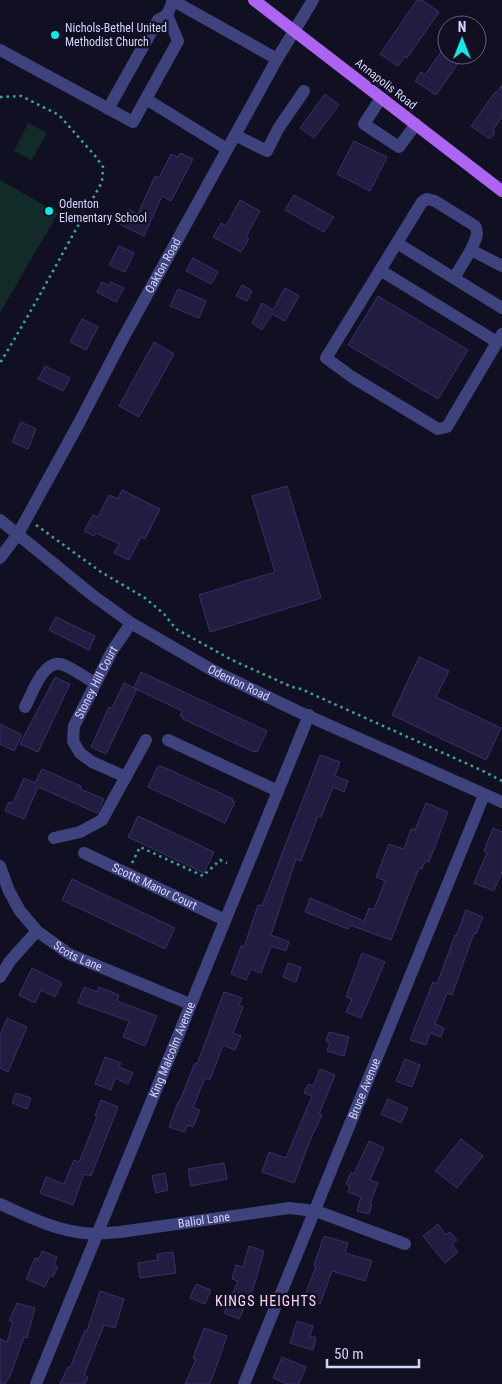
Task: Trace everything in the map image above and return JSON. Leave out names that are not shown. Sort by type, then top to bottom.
[{"type":"main road","name":"Annapolis Road","points":[[254,0],[381,98],[500,186]]},
{"type":"street","points":[[108,109],[158,20],[167,15],[173,0],[277,59]]},
{"type":"street","name":"Oakton Road","points":[[0,558],[26,520],[125,334],[227,149],[277,59],[313,0]]},
{"type":"street","points":[[0,50],[133,122],[178,41],[167,15]]},
{"type":"street","points":[[235,135],[267,151],[278,129],[304,91]]},
{"type":"street","points":[[381,98],[364,124],[399,147],[416,124]]},
{"type":"street","points":[[146,99],[227,149]]},
{"type":"street","points":[[380,270],[499,338],[447,427],[438,429],[352,377],[326,358],[380,270],[397,243],[422,202],[427,199],[436,201],[475,226],[478,230],[471,250],[454,278]]},
{"type":"street","points":[[397,243],[502,308]]},
{"type":"street","points":[[471,250],[502,266]]},
{"type":"street","name":"Odenton Road","points":[[0,520],[91,594],[131,623],[212,670],[502,802]]},
{"type":"street","name":"Stoney Hill Court","points":[[126,777],[92,762],[80,753],[74,741],[74,726],[112,651],[131,623]]},
{"type":"street","points":[[26,707],[44,670],[52,664],[60,664],[96,683]]},
{"type":"street","name":"King Malcolm Avenue","points":[[36,1384],[309,715]]},
{"type":"street","points":[[54,838],[80,832],[102,820],[146,740]]},
{"type":"street","points":[[168,740],[278,791]]},
{"type":"street","name":"Bruce Avenue","points":[[244,1384],[316,1211],[484,794]]},
{"type":"street","name":"Scotts Manor Court","points":[[84,853],[224,920]]},
{"type":"street","name":"Scots Lane","points":[[0,866],[9,892],[20,912],[37,931],[69,954],[190,1004]]},
{"type":"street","points":[[0,977],[10,961],[37,931]]},
{"type":"street","name":"Baliol Lane","points":[[0,1204],[54,1227],[98,1234],[289,1208],[316,1211],[405,1244]]},
{"type":"path","points":[[0,97],[21,96],[59,115],[96,156],[103,167],[104,174],[102,182],[63,255],[0,363]]},
{"type":"path","points":[[26,520],[101,572],[145,598],[164,614],[176,629],[232,660],[292,687],[301,689],[502,781]]},
{"type":"path","points":[[127,874],[140,847],[203,876],[220,860],[227,863]]},
{"type":"green space","points":[[28,123],[47,133],[32,160],[14,151]]},
{"type":"green space","points":[[0,180],[58,213],[0,313]]},
{"type":"building","points":[[417,0],[422,0],[439,12],[407,58],[405,56],[398,66],[380,54]]},
{"type":"building","points":[[437,58],[437,65],[457,65],[436,95],[415,81],[421,72],[425,75]]},
{"type":"building","points":[[502,85],[502,117],[493,130],[495,132],[490,139],[471,126]]},
{"type":"building","points":[[325,94],[339,105],[314,138],[300,128]]},
{"type":"building","points":[[354,141],[387,157],[370,191],[337,174]]},
{"type":"building","points":[[180,153],[193,159],[171,201],[162,196],[144,236],[121,225],[128,209],[138,214],[155,176],[159,178],[171,154],[178,157]]},
{"type":"building","points":[[294,195],[334,217],[324,232],[285,210]]},
{"type":"building","points":[[240,200],[260,211],[246,237],[249,239],[241,252],[213,237],[221,223],[226,226]]},
{"type":"building","points":[[119,246],[134,253],[125,272],[109,265]]},
{"type":"building","points":[[193,258],[218,272],[211,284],[186,271]]},
{"type":"building","points":[[102,282],[109,286],[111,282],[124,288],[116,302],[97,292]]},
{"type":"building","points":[[242,285],[252,291],[247,301],[236,296]]},
{"type":"building","points":[[285,288],[299,296],[285,321],[272,314],[262,330],[252,323],[262,303],[273,310]]},
{"type":"building","points":[[178,289],[206,301],[199,318],[170,306]]},
{"type":"building","points":[[378,296],[468,350],[438,399],[348,345]]},
{"type":"building","points":[[82,319],[98,327],[86,350],[70,342]]},
{"type":"building","points":[[154,342],[174,354],[139,417],[119,406]]},
{"type":"building","points":[[45,366],[70,378],[63,391],[38,379]]},
{"type":"building","points":[[21,422],[36,429],[28,449],[12,442]]},
{"type":"building","points":[[287,486],[321,598],[210,632],[199,595],[275,572],[252,496]]},
{"type":"building","points":[[122,490],[160,509],[145,539],[141,537],[129,560],[114,553],[119,544],[96,533],[94,536],[84,531],[93,515],[98,517],[109,495],[118,499]]},
{"type":"building","points":[[56,617],[95,636],[89,650],[49,630]]},
{"type":"building","points":[[419,657],[449,671],[436,697],[501,728],[486,760],[392,715]]},
{"type":"building","points":[[141,672],[267,731],[257,752],[183,719],[184,717],[180,716],[182,711],[134,688]]},
{"type":"building","points":[[55,677],[70,684],[38,752],[20,744]]},
{"type":"building","points":[[124,683],[137,689],[106,754],[91,747],[109,707],[112,708]]},
{"type":"building","points":[[0,724],[22,735],[14,751],[0,744]]},
{"type":"building","points":[[320,755],[340,762],[335,776],[348,781],[344,792],[333,787],[321,817],[318,816],[301,861],[296,859],[271,935],[289,942],[286,951],[271,946],[261,973],[251,969],[246,980],[231,974],[241,946],[244,947],[258,905],[262,906]]},
{"type":"building","points":[[158,766],[233,799],[232,801],[235,802],[225,823],[148,787]]},
{"type":"building","points":[[42,769],[81,786],[80,789],[104,799],[97,813],[38,787],[24,819],[5,811],[9,802],[13,803],[24,778],[35,783]]},
{"type":"building","points":[[426,803],[448,812],[429,862],[425,861],[422,869],[419,868],[391,940],[350,925],[348,929],[305,912],[310,898],[364,921],[369,908],[374,910],[385,881],[376,877],[389,844],[404,849],[411,829],[415,830]]},
{"type":"building","points":[[138,816],[214,852],[204,873],[128,837]]},
{"type":"building","points":[[493,828],[502,832],[502,872],[494,891],[474,883],[487,853],[484,851]]},
{"type":"building","points":[[72,879],[175,928],[165,949],[62,900]]},
{"type":"building","points":[[466,910],[483,917],[476,934],[474,933],[452,995],[447,993],[435,1024],[444,1028],[441,1037],[430,1033],[426,1045],[410,1040],[433,982],[437,984]]},
{"type":"building","points":[[362,953],[385,962],[361,1018],[346,1012],[352,999],[346,997]]},
{"type":"building","points":[[288,963],[301,967],[296,982],[283,977]]},
{"type":"building","points":[[32,968],[62,983],[55,997],[41,990],[35,1003],[19,995]]},
{"type":"building","points":[[84,987],[97,992],[99,987],[119,995],[117,1001],[157,1016],[145,1046],[123,1037],[129,1021],[78,1003]]},
{"type":"building","points":[[224,992],[242,998],[239,1005],[243,1007],[233,1033],[241,1036],[235,1050],[223,1045],[210,1080],[205,1078],[193,1107],[200,1110],[193,1127],[187,1125],[185,1132],[169,1127],[195,1063],[197,1064]]},
{"type":"building","points":[[7,1018],[27,1027],[8,1072],[0,1068],[0,1035]]},
{"type":"building","points":[[329,1032],[349,1037],[344,1056],[327,1051],[330,1042],[326,1041]]},
{"type":"building","points":[[105,1057],[121,1063],[119,1067],[133,1073],[128,1084],[115,1078],[111,1090],[95,1084]]},
{"type":"building","points":[[405,1059],[420,1065],[412,1087],[396,1081]]},
{"type":"building","points":[[320,1069],[335,1075],[319,1114],[322,1115],[294,1183],[262,1172],[269,1152],[286,1158],[312,1096],[304,1093],[308,1084],[313,1086]]},
{"type":"building","points":[[16,1093],[31,1098],[27,1109],[12,1103]]},
{"type":"building","points":[[388,1099],[408,1108],[401,1123],[381,1114]]},
{"type":"building","points":[[101,1100],[118,1107],[91,1176],[84,1174],[73,1205],[40,1193],[46,1177],[64,1184],[74,1160],[79,1162],[97,1117],[95,1116]]},
{"type":"building","points":[[461,1139],[483,1156],[457,1188],[435,1171]]},
{"type":"building","points":[[369,1141],[384,1148],[370,1180],[378,1183],[370,1204],[372,1204],[369,1214],[357,1211],[361,1197],[348,1192],[350,1186],[346,1184],[351,1172],[354,1174]]},
{"type":"building","points":[[224,1163],[227,1179],[191,1186],[188,1169]]},
{"type":"building","points":[[165,1173],[168,1190],[156,1193],[152,1176]]},
{"type":"building","points":[[438,1224],[446,1235],[450,1232],[457,1240],[452,1244],[458,1252],[445,1263],[423,1236]]},
{"type":"building","points":[[324,1236],[348,1243],[345,1253],[372,1261],[365,1281],[332,1271],[320,1304],[304,1298],[316,1266],[314,1265]]},
{"type":"building","points":[[249,1246],[264,1251],[254,1286],[239,1319],[224,1313],[238,1281],[232,1279],[236,1265],[243,1267]]},
{"type":"building","points":[[42,1251],[57,1257],[54,1265],[58,1267],[53,1277],[50,1275],[45,1287],[26,1279],[35,1258],[39,1259]]},
{"type":"building","points":[[173,1252],[176,1273],[140,1278],[138,1263],[158,1260],[157,1254]]},
{"type":"building","points":[[196,1284],[211,1290],[205,1304],[190,1298]]},
{"type":"building","points":[[100,1291],[124,1299],[115,1328],[104,1325],[84,1375],[88,1377],[85,1384],[60,1384],[68,1367],[70,1368],[85,1330],[87,1331]]},
{"type":"building","points":[[17,1303],[35,1308],[27,1338],[24,1337],[10,1376],[5,1384],[0,1384],[0,1339],[7,1342],[13,1322],[9,1321]]},
{"type":"building","points":[[297,1321],[313,1326],[310,1336],[316,1338],[313,1350],[290,1343]]},
{"type":"building","points":[[204,1328],[227,1336],[210,1384],[185,1384],[196,1359],[193,1358]]},
{"type":"building","points":[[282,1357],[306,1367],[299,1384],[287,1384],[273,1378]]},
{"type":"place","name":"Nichols-Bethel United Methodist Church","points":[[55,35]]},
{"type":"place","name":"Odenton Elementary School","points":[[49,211]]},
{"type":"district","name":"KINGS HEIGHTS","points":[[266,1301]]}]
